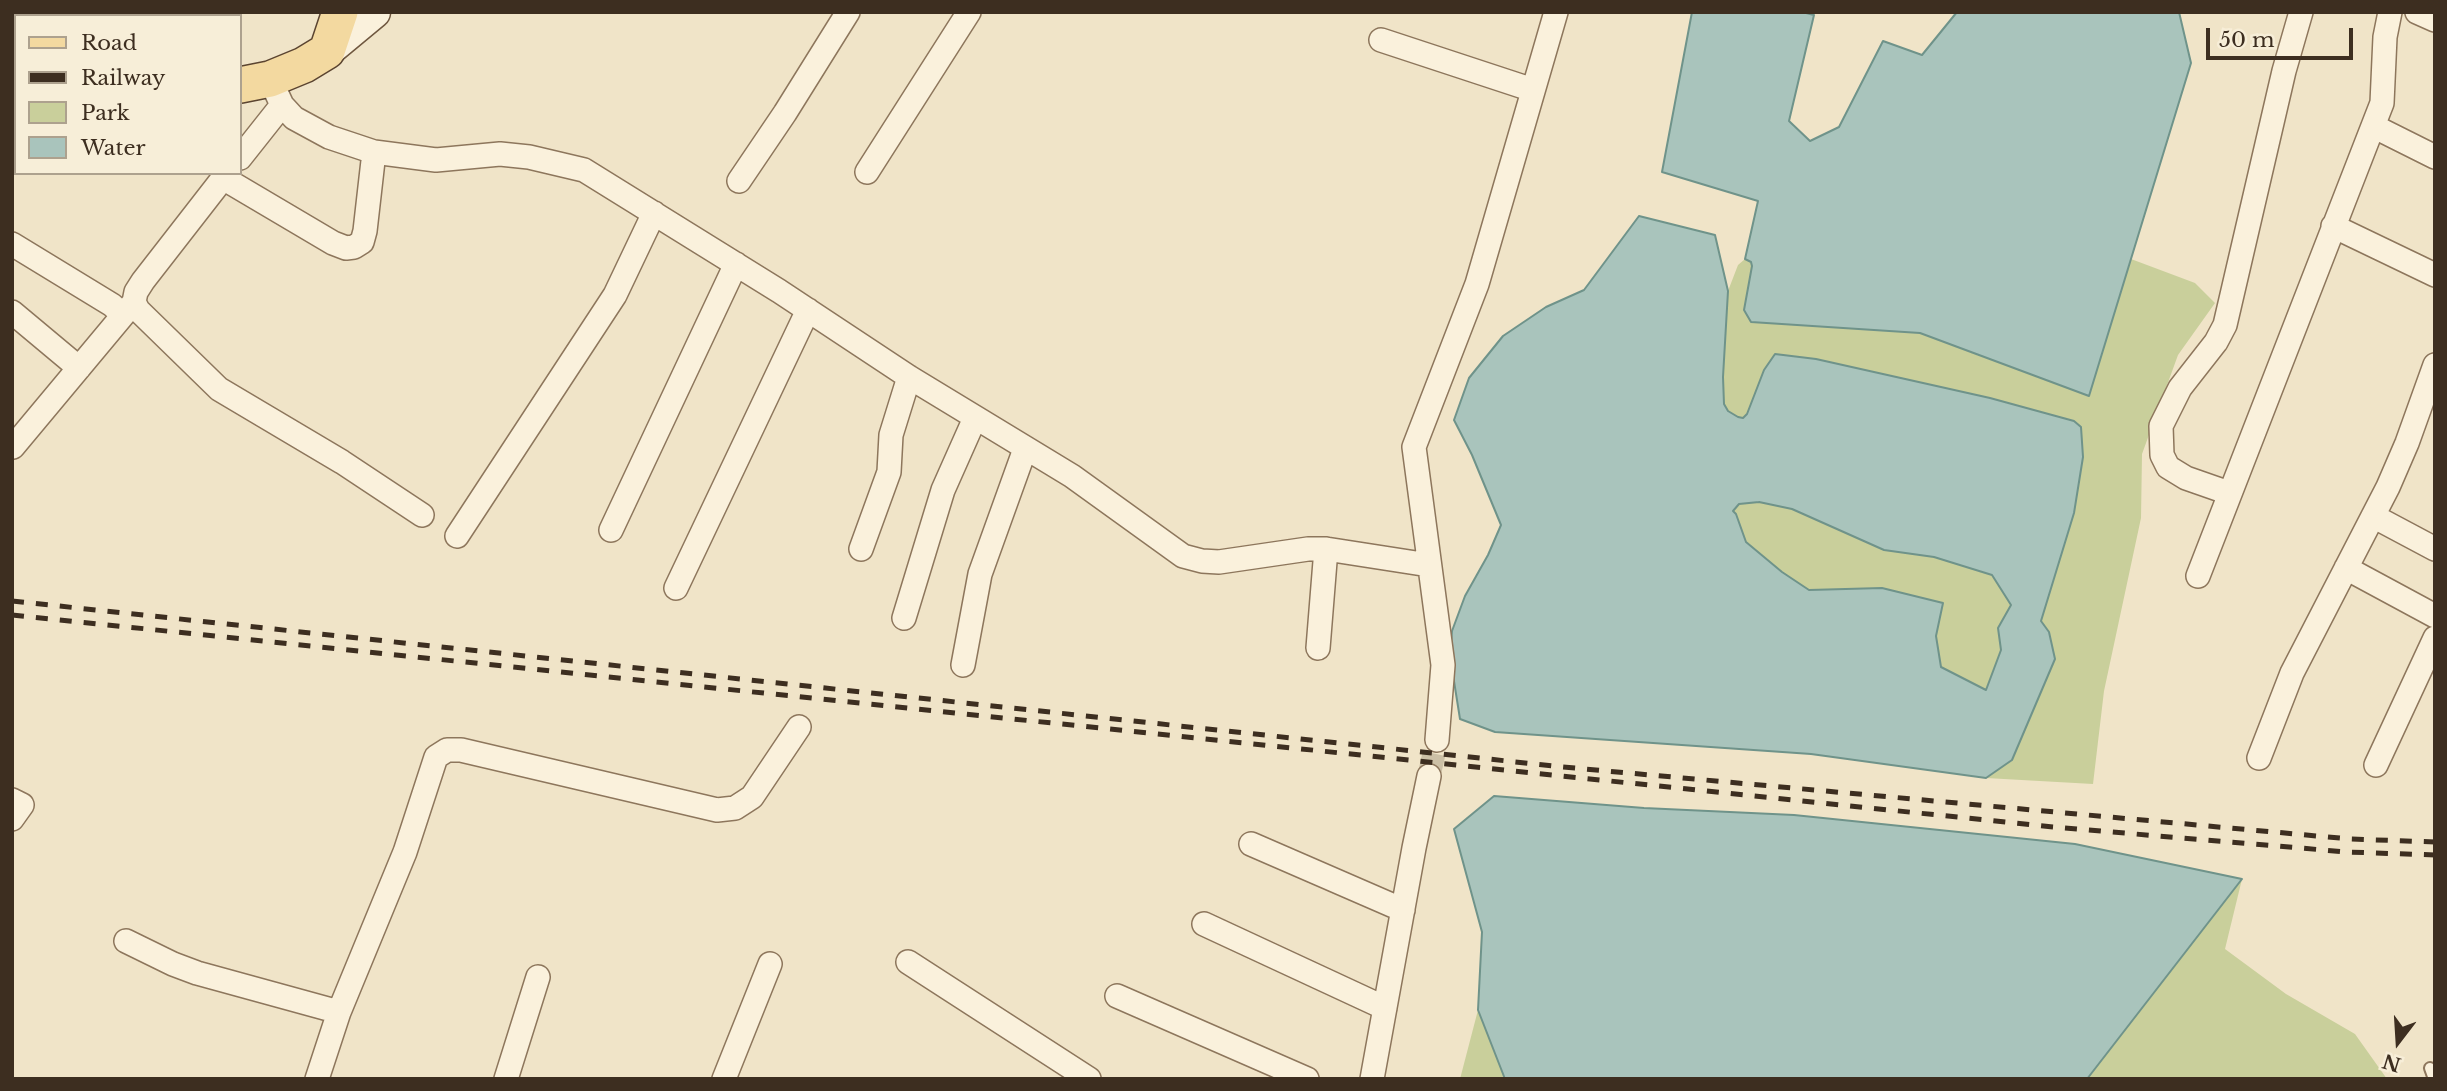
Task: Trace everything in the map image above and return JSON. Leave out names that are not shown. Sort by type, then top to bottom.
[{"type":"main road","points":[[327,51],[340,12]]},
{"type":"main road","points":[[264,90],[327,51],[374,12]]},
{"type":"street","points":[[739,181],[848,12]]},
{"type":"street","points":[[867,173],[969,12]]},
{"type":"street","points":[[1437,740],[1443,665],[1414,447],[1477,284],[1557,12]]},
{"type":"street","points":[[2229,494],[2186,478],[2168,467],[2162,455],[2161,426],[2180,388],[2225,325],[2284,71],[2301,12]]},
{"type":"street","points":[[2198,576],[2373,125],[2383,94],[2385,37],[2390,12]]},
{"type":"street","points":[[2417,12],[2435,20]]},
{"type":"street","points":[[1381,40],[1533,90]]},
{"type":"street","points":[[242,152],[264,90],[309,128],[374,152],[436,160],[500,154],[529,157],[584,170],[1109,501],[1183,555],[1202,561],[1219,562],[1308,549],[1326,549],[1429,565]]},
{"type":"street","points":[[2373,125],[2435,157]]},
{"type":"street","points":[[13,447],[129,308],[144,281],[225,176],[333,243],[346,248],[354,247],[362,242],[365,231],[374,152]]},
{"type":"street","points":[[457,536],[615,295],[654,213]]},
{"type":"street","points":[[2333,226],[2435,275]]},
{"type":"street","points":[[12,244],[112,305],[138,310],[219,389],[342,462],[422,515]]},
{"type":"street","points":[[611,530],[736,264]]},
{"type":"street","points":[[676,588],[808,310]]},
{"type":"street","points":[[12,312],[79,368]]},
{"type":"street","points":[[2259,758],[2292,673],[2373,516],[2407,443],[2433,375]]},
{"type":"street","points":[[862,550],[888,472],[891,435],[909,377]]},
{"type":"street","points":[[904,618],[943,490],[975,418]]},
{"type":"street","points":[[963,665],[980,574],[1025,449]]},
{"type":"street","points":[[2373,516],[2435,549]]},
{"type":"street","points":[[1318,648],[1326,549]]},
{"type":"street","points":[[2346,568],[2435,616]]},
{"type":"street","points":[[2376,765],[2432,653]]},
{"type":"street","points":[[317,1079],[339,1012],[404,852],[436,757],[447,750],[461,750],[717,810],[735,808],[752,797],[799,727]]},
{"type":"street","points":[[1372,1079],[1429,776]]},
{"type":"street","points":[[12,800],[22,805],[12,819]]},
{"type":"street","points":[[1251,844],[1403,910]]},
{"type":"street","points":[[1204,924],[1385,1008]]},
{"type":"street","points":[[126,941],[197,973],[339,1012]]},
{"type":"street","points":[[908,962],[1089,1079]]},
{"type":"street","points":[[724,1079],[770,964]]},
{"type":"street","points":[[506,1079],[538,977]]},
{"type":"street","points":[[1117,996],[1307,1079]]},
{"type":"green space","points":[[1745,259],[1751,262],[1752,266],[1751,322],[1920,333],[2089,396],[2131,259],[2195,283],[2215,303],[2178,355],[2142,454],[2141,518],[2104,691],[2093,784],[1986,778],[2012,760],[2055,659],[2049,632],[2041,621],[2074,513],[2083,457],[2074,421],[1990,398],[1816,359],[1775,354],[1747,414],[1743,418],[1738,417],[1728,411],[1724,404],[1723,377],[1728,291],[1738,265]]},
{"type":"green space","points":[[1759,502],[1792,509],[1884,550],[1934,557],[1992,575],[2011,605],[1998,628],[2001,650],[1986,690],[1941,667],[1936,636],[1845,590],[1809,590],[1782,572],[1746,542],[1736,514],[1732,511],[1739,504]]},
{"type":"green space","points":[[2242,879],[2225,949],[2286,994],[2355,1034],[2387,1079],[2087,1079]]},
{"type":"green space","points":[[1478,1010],[1505,1079],[1460,1079]]},
{"type":"water","points":[[1692,12],[1802,12],[1814,15],[1789,121],[1810,141],[1839,127],[1883,41],[1922,55],[1957,12],[2179,12],[2191,63],[2089,396],[1920,333],[1751,322],[1744,310],[1752,266],[1751,262],[1745,259],[1758,201],[1662,172]]},
{"type":"water","points":[[1639,216],[1715,235],[1728,291],[1724,404],[1728,411],[1738,417],[1743,418],[1747,414],[1764,370],[1775,354],[1816,359],[1990,398],[2074,421],[2081,427],[2083,457],[2074,513],[2041,621],[2049,632],[2055,659],[2012,760],[1986,778],[1811,754],[1495,732],[1460,719],[1450,656],[1452,631],[1465,596],[1501,525],[1472,455],[1454,420],[1469,378],[1503,336],[1546,307],[1584,290]],"holes":[[[1759,502],[1792,509],[1884,550],[1934,557],[1992,575],[2011,605],[1998,628],[2001,650],[1986,690],[1941,667],[1936,636],[1943,603],[1882,588],[1809,590],[1746,542],[1733,511],[1739,504]]]},
{"type":"water","points":[[1494,796],[1644,808],[1794,815],[2075,844],[2242,879],[2087,1079],[1505,1079],[1478,1010],[1482,932],[1454,829]]},
{"type":"tunnel","points":[[1429,776],[1437,740]]},
{"type":"railway","points":[[12,601],[1563,767],[2350,839],[2435,842]]},
{"type":"railway","points":[[12,615],[2053,827],[2347,852],[2435,855]]}]
